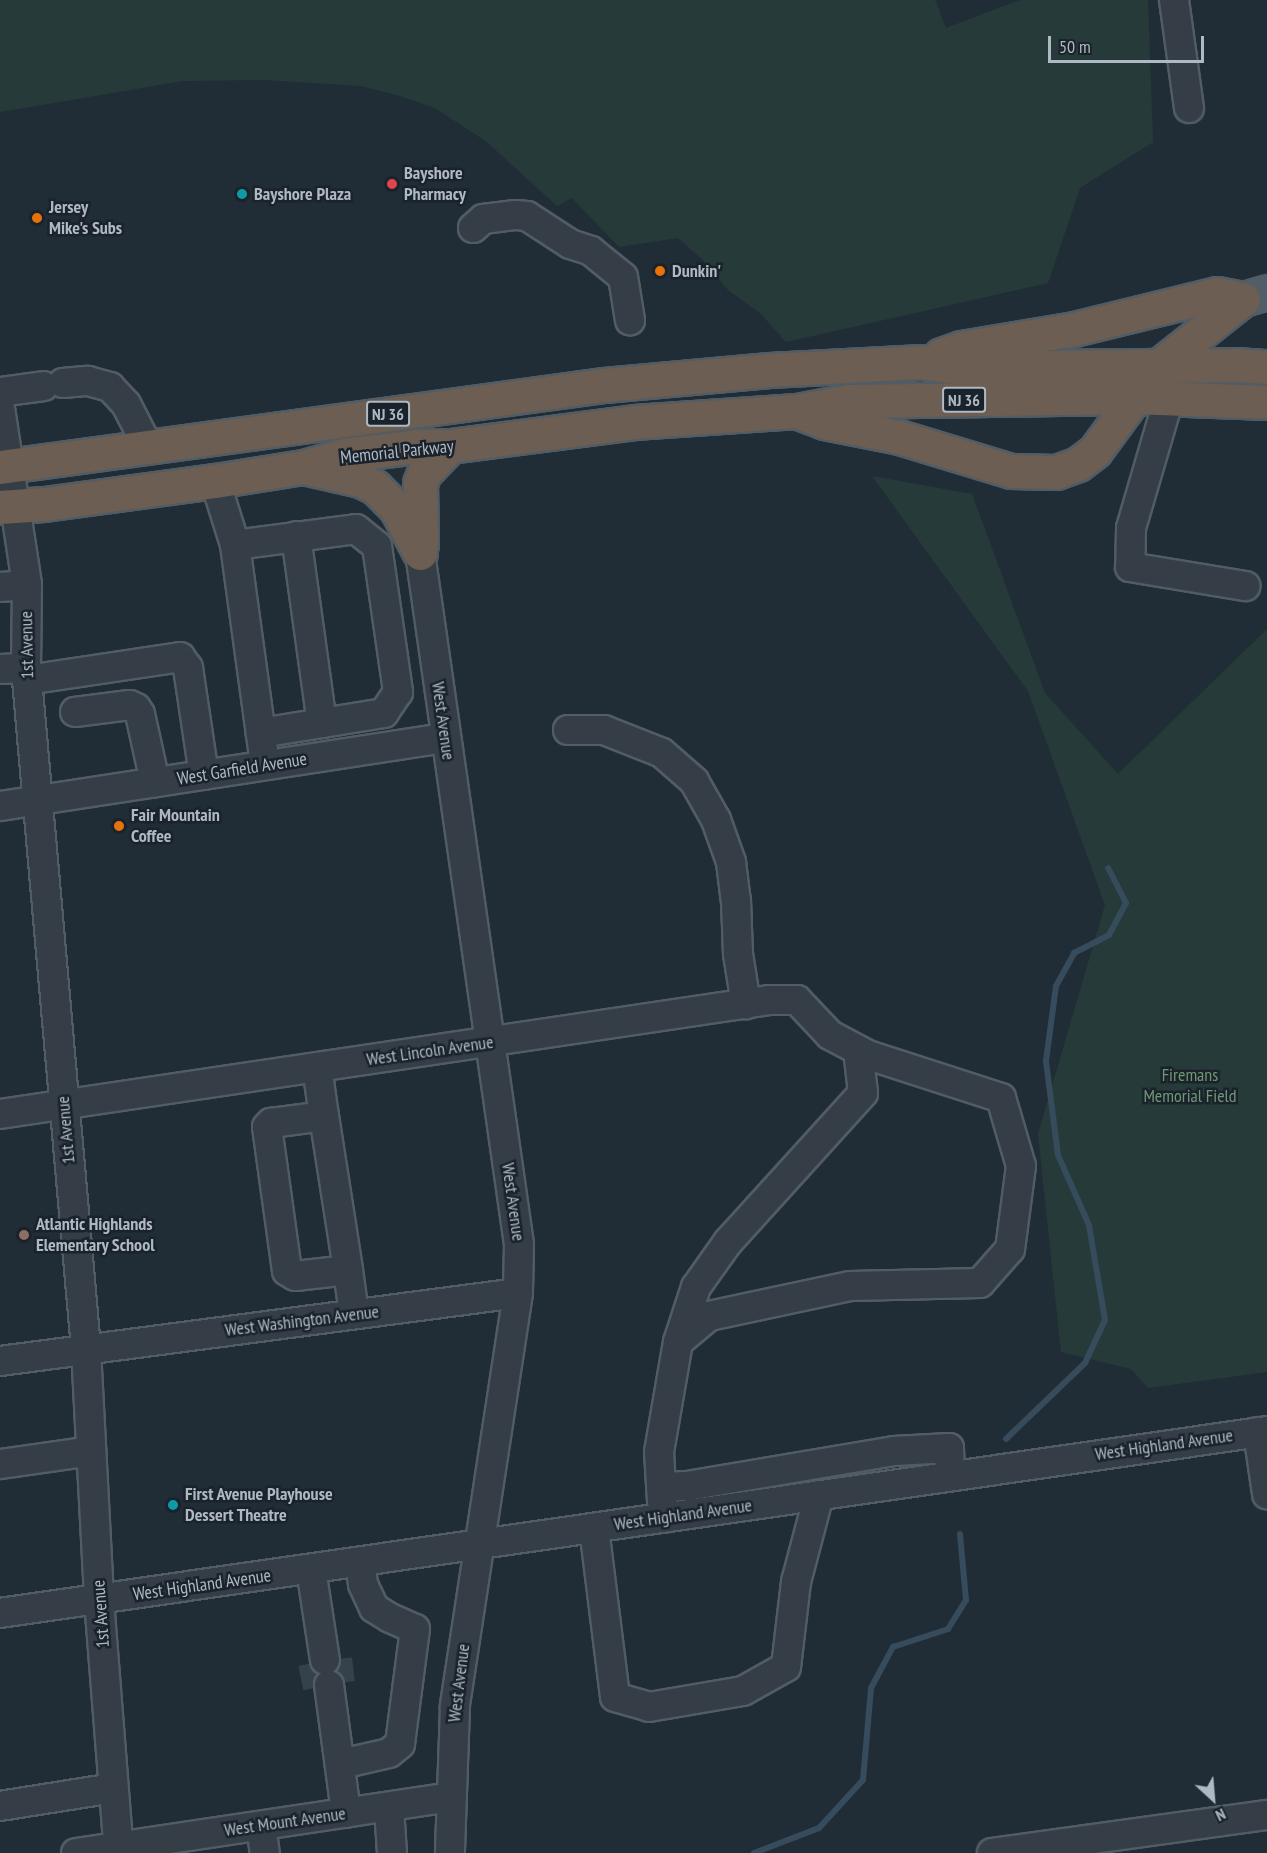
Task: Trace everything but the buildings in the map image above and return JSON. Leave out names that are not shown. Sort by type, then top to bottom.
[{"type":"highway","points":[[922,362],[961,348],[1074,329],[1217,294],[1255,296]]},
{"type":"highway","points":[[797,411],[824,422],[899,437],[1011,471],[1056,472],[1078,464],[1095,451],[1112,431],[1133,397],[1156,368],[1255,296]]},
{"type":"highway","name":"NJ 36","points":[[922,362],[962,368],[1156,368],[1237,365],[1267,367]]},
{"type":"highway","name":"Memorial Parkway","points":[[4,467],[604,385],[769,370],[922,362]]},
{"type":"highway","name":"NJ 36","points":[[797,411],[849,401],[1133,397],[1267,402]]},
{"type":"highway","name":"Memorial Parkway","points":[[8,507],[303,468],[355,454],[418,446],[450,446],[634,422],[797,411]]},
{"type":"highway","points":[[420,553],[423,527],[418,495],[420,483],[428,468],[450,446]]},
{"type":"highway","points":[[303,468],[360,480],[375,487],[396,508],[420,553]]},
{"type":"street","points":[[1174,0],[1189,108]]},
{"type":"street","points":[[473,228],[483,219],[527,216],[570,244],[591,251],[623,277],[630,320]]},
{"type":"street","points":[[0,392],[88,381],[110,387],[126,404],[148,447]]},
{"type":"street","points":[[1169,398],[1131,528],[1130,567],[1245,586]]},
{"type":"street","name":"1st Avenue","points":[[0,408],[18,672],[38,800],[86,1349],[99,1600],[118,1850]]},
{"type":"street","points":[[215,481],[235,545],[265,766]]},
{"type":"street","points":[[235,545],[356,529],[377,546],[398,692],[384,713],[261,733]]},
{"type":"street","points":[[296,536],[321,723]]},
{"type":"street","name":"West Avenue","points":[[420,553],[519,1244],[518,1293],[455,1707],[450,1853]]},
{"type":"street","points":[[18,672],[180,657],[188,668],[204,775]]},
{"type":"street","points":[[75,712],[130,705],[136,708],[140,714],[155,782]]},
{"type":"street","points":[[290,728],[294,762]]},
{"type":"street","points":[[568,730],[604,730],[662,753],[694,781],[716,820],[731,862],[736,900],[738,954],[746,1004]]},
{"type":"street","name":"West Garfield Avenue","points":[[0,806],[446,738]]},
{"type":"street","name":"West Lincoln Avenue","points":[[0,1114],[746,1004],[797,1000],[830,1035],[858,1050]]},
{"type":"street","points":[[668,1517],[662,1501],[659,1452],[678,1342],[696,1287],[728,1242],[863,1093],[858,1050],[1001,1098],[1021,1166],[1010,1249],[980,1283],[850,1286],[709,1316],[678,1342]]},
{"type":"street","points":[[317,1067],[354,1314]]},
{"type":"street","points":[[324,1116],[277,1121],[267,1127],[287,1271],[295,1276],[348,1270]]},
{"type":"street","name":"West Washington Avenue","points":[[0,1361],[518,1293]]},
{"type":"street","points":[[1263,1431],[1267,1494]]},
{"type":"street","name":"West Highland Avenue","points":[[0,1613],[1263,1431]]},
{"type":"street","points":[[661,1487],[687,1486],[894,1451],[949,1448],[950,1476]]},
{"type":"street","points":[[0,1464],[92,1451]]},
{"type":"street","points":[[594,1528],[615,1697],[649,1707],[744,1691],[786,1667],[796,1582],[819,1495]]},
{"type":"street","points":[[340,1753],[388,1753],[400,1744],[415,1629],[374,1608],[363,1584],[360,1562]]},
{"type":"street","points":[[311,1569],[320,1624],[310,1651],[327,1673],[348,1728],[340,1753],[346,1814]]},
{"type":"street","points":[[0,1806],[114,1788]]},
{"type":"street","name":"West Mount Avenue","points":[[76,1853],[263,1840],[346,1814],[451,1797]]},
{"type":"street","points":[[389,1807],[393,1853]]},
{"type":"street","points":[[992,1853],[1267,1815]]},
{"type":"green space","points":[[0,0],[935,0],[946,28],[1020,0],[1148,0],[1153,142],[1080,188],[1048,283],[786,342],[760,313],[728,290],[702,259],[678,238],[619,247],[572,198],[557,206],[487,142],[435,108],[400,96],[361,86],[265,80],[183,81],[0,112]]},
{"type":"green space","name":"Firemans Memorial Field","points":[[872,476],[972,494],[1045,693],[1118,774],[1267,629],[1267,1372],[1148,1388],[1131,1369],[1061,1352],[1038,1134],[1105,905],[1028,691]]},
{"type":"waterway","points":[[1006,1439],[1085,1363],[1105,1320],[1089,1225],[1058,1155],[1046,1061],[1056,986],[1074,953],[1109,935],[1126,903],[1108,868]]},
{"type":"waterway","points":[[754,1853],[819,1828],[863,1780],[871,1688],[893,1647],[948,1629],[966,1600],[960,1534]]},
{"type":"tunnel","points":[[338,1659],[341,1683]]},
{"type":"tunnel","points":[[312,1663],[317,1687]]},
{"type":"place","name":"Bayshore Pharmacy","points":[[392,184]]},
{"type":"place","name":"Bayshore Plaza","points":[[242,194]]},
{"type":"place","name":"Jersey Mike's Subs","points":[[37,218]]},
{"type":"place","name":"Dunkin'","points":[[660,271]]},
{"type":"place","name":"Fair Mountain Coffee","points":[[119,826]]},
{"type":"place","name":"Atlantic Highlands Elementary School","points":[[24,1235]]},
{"type":"place","name":"First Avenue Playhouse Dessert Theatre","points":[[173,1505]]}]
